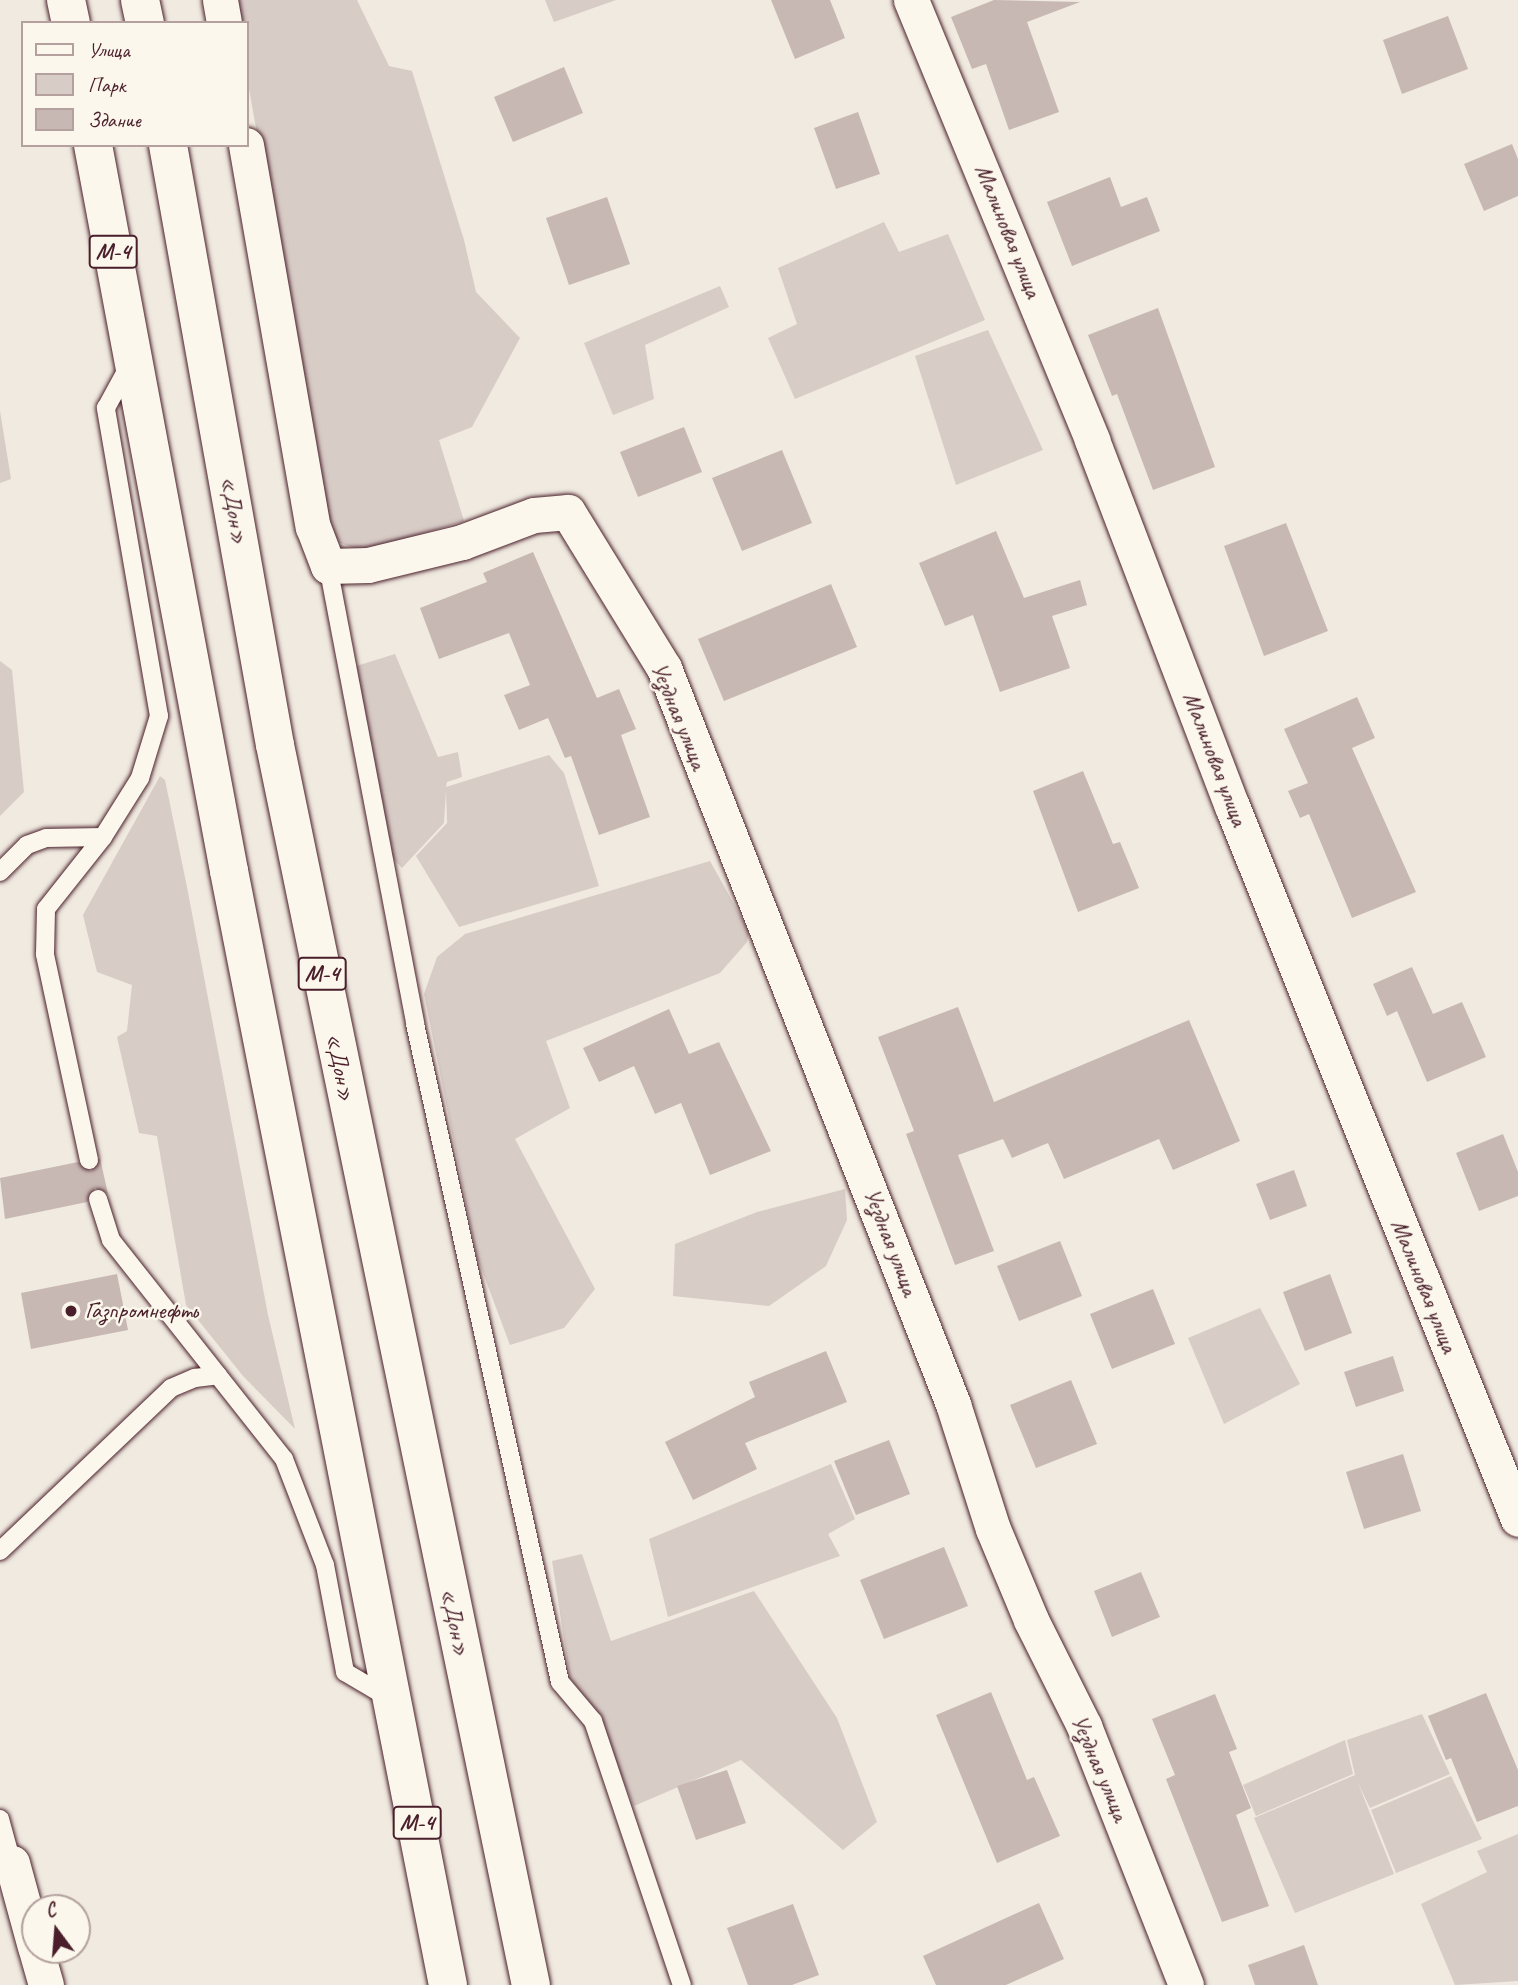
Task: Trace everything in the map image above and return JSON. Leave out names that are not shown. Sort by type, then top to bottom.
[{"type":"highway","points":[[66,0],[71,21]]},
{"type":"highway","points":[[140,0],[145,21]]},
{"type":"highway","name":"М-4","points":[[93,147],[350,1494],[395,1701],[448,1985]]},
{"type":"highway","name":"«Дон»","points":[[168,147],[280,772],[531,1985]]},
{"type":"street","points":[[220,0],[224,21]]},
{"type":"street","name":"Малиновая улица","points":[[911,0],[1087,427],[1232,806],[1518,1519]]},
{"type":"street","points":[[246,147],[313,527],[328,566]]},
{"type":"street","name":"Уездная улица","points":[[328,566],[368,565],[462,542],[534,515],[568,512],[664,668],[689,743],[794,993],[948,1391],[993,1529],[1031,1619],[1084,1726],[1186,1985]]},
{"type":"street","points":[[6,1864],[21,1908]]},
{"type":"street","points":[[40,1964],[46,1985]]},
{"type":"lane","points":[[89,1160],[45,954],[46,909],[103,837],[140,778],[159,716],[106,408],[133,358]]},
{"type":"lane","points":[[328,566],[418,1037],[560,1682],[593,1721],[682,1985]]},
{"type":"lane","points":[[0,872],[27,845],[46,838],[103,837]]},
{"type":"lane","points":[[98,1199],[111,1240],[284,1459],[307,1507],[325,1565],[345,1672],[395,1701]]},
{"type":"lane","points":[[0,1551],[171,1388],[218,1375]]},
{"type":"lane","points":[[0,1819],[6,1864]]},
{"type":"green space","points":[[233,0],[357,0],[389,66],[412,71],[464,240],[476,292],[520,338],[472,427],[439,440],[464,521],[364,551],[337,542],[322,496],[248,84],[248,21],[237,21]]},
{"type":"green space","points":[[545,0],[616,0],[554,22]]},
{"type":"green space","points":[[884,222],[899,252],[948,234],[985,320],[795,399],[768,338],[797,324],[778,268]]},
{"type":"green space","points":[[720,286],[729,307],[645,345],[654,399],[613,415],[584,343]]},
{"type":"green space","points":[[988,330],[1043,450],[956,485],[915,356]]},
{"type":"green space","points":[[0,411],[11,479],[0,483]]},
{"type":"green space","points":[[395,654],[438,757],[458,752],[462,777],[447,782],[446,787],[549,755],[564,773],[599,886],[459,927],[416,856],[447,823],[446,790],[444,823],[402,868],[387,852],[350,668]]},
{"type":"green space","points":[[0,661],[12,670],[24,792],[0,816]]},
{"type":"green space","points":[[160,776],[165,780],[268,1315],[295,1429],[243,1376],[186,1305],[157,1136],[139,1133],[117,1037],[127,1031],[132,985],[97,972],[83,915]]},
{"type":"green space","points":[[710,861],[749,931],[747,942],[720,973],[546,1041],[570,1108],[515,1139],[595,1289],[564,1328],[510,1345],[477,1257],[424,994],[437,957],[465,934]]},
{"type":"green space","points":[[845,1189],[847,1220],[826,1266],[769,1306],[673,1296],[675,1244],[757,1212]]},
{"type":"green space","points":[[1260,1308],[1300,1384],[1224,1424],[1188,1338]]},
{"type":"green space","points":[[831,1464],[855,1519],[828,1534],[840,1556],[668,1617],[649,1539]]},
{"type":"green space","points":[[582,1554],[611,1641],[754,1591],[837,1718],[877,1822],[843,1850],[741,1760],[634,1806],[592,1706],[570,1678],[552,1561]]},
{"type":"green space","points":[[1422,1714],[1450,1774],[1370,1808],[1358,1783],[1394,1874],[1295,1913],[1254,1818],[1355,1775],[1347,1740]]},
{"type":"green space","points":[[1345,1740],[1353,1774],[1256,1816],[1243,1785]]},
{"type":"green space","points":[[1451,1776],[1482,1839],[1396,1873],[1371,1810]]},
{"type":"green space","points":[[1518,1834],[1518,1981],[1455,1985],[1421,1904],[1487,1872],[1477,1851]]},
{"type":"building","points":[[771,0],[830,0],[845,38],[795,59]]},
{"type":"building","points":[[994,0],[1080,2],[1027,22],[1059,112],[1009,130],[986,64],[972,69],[951,17]]},
{"type":"building","points":[[1448,16],[1468,69],[1402,94],[1383,40]]},
{"type":"building","points":[[564,67],[583,113],[513,142],[494,97]]},
{"type":"building","points":[[858,112],[880,174],[836,189],[814,128]]},
{"type":"building","points":[[1512,144],[1518,159],[1518,196],[1484,211],[1464,164]]},
{"type":"building","points":[[1110,177],[1121,207],[1147,197],[1160,231],[1072,266],[1047,202]]},
{"type":"building","points":[[607,197],[630,264],[569,285],[546,218]]},
{"type":"building","points":[[1158,308],[1215,467],[1153,490],[1117,394],[1112,396],[1088,335]]},
{"type":"building","points":[[684,427],[702,472],[638,497],[620,452]]},
{"type":"building","points":[[782,450],[812,523],[742,551],[712,478]]},
{"type":"building","points":[[1286,523],[1328,631],[1264,656],[1224,546]]},
{"type":"building","points":[[996,531],[1024,598],[1080,580],[1087,605],[1052,616],[1070,668],[1000,692],[973,615],[945,626],[919,563]]},
{"type":"building","points":[[533,552],[597,698],[619,689],[636,729],[621,735],[650,817],[599,835],[571,756],[565,758],[548,718],[519,730],[504,695],[530,685],[509,633],[439,659],[420,608],[487,582],[483,573]]},
{"type":"building","points":[[831,584],[857,647],[724,701],[698,639]]},
{"type":"building","points":[[1357,697],[1375,738],[1352,748],[1416,892],[1352,918],[1309,814],[1300,818],[1288,791],[1308,783],[1284,729]]},
{"type":"building","points":[[1083,771],[1113,844],[1120,842],[1139,888],[1078,912],[1033,791]]},
{"type":"building","points":[[1412,967],[1433,1014],[1462,1002],[1486,1057],[1427,1082],[1397,1011],[1387,1016],[1373,984]]},
{"type":"building","points":[[958,1007],[994,1102],[1189,1020],[1240,1141],[1173,1170],[1159,1139],[1064,1179],[1048,1143],[1012,1158],[1003,1139],[958,1155],[994,1251],[955,1265],[906,1134],[914,1131],[878,1037]]},
{"type":"building","points":[[669,1009],[689,1054],[719,1042],[771,1151],[710,1175],[681,1103],[655,1114],[634,1066],[599,1082],[583,1048]]},
{"type":"building","points":[[1503,1134],[1518,1172],[1518,1196],[1479,1211],[1456,1153]]},
{"type":"building","points":[[100,1158],[108,1194],[95,1188],[87,1202],[5,1219],[0,1178],[78,1162],[91,1171]]},
{"type":"building","points":[[1294,1170],[1307,1206],[1270,1220],[1256,1184]]},
{"type":"building","points":[[1060,1241],[1082,1296],[1019,1321],[997,1266]]},
{"type":"building","points":[[117,1274],[128,1330],[31,1349],[21,1293]]},
{"type":"building","points":[[1330,1274],[1352,1333],[1305,1351],[1283,1292]]},
{"type":"building","points":[[1153,1289],[1175,1344],[1112,1369],[1090,1314]]},
{"type":"building","points":[[826,1351],[847,1402],[745,1443],[757,1469],[693,1500],[665,1442],[755,1397],[749,1382]]},
{"type":"building","points":[[1393,1356],[1404,1391],[1356,1407],[1344,1372]]},
{"type":"building","points":[[1071,1380],[1097,1444],[1036,1468],[1010,1405]]},
{"type":"building","points":[[889,1440],[910,1494],[856,1515],[834,1461]]},
{"type":"building","points":[[1403,1454],[1421,1511],[1364,1529],[1346,1472]]},
{"type":"building","points":[[944,1547],[968,1606],[884,1639],[860,1580]]},
{"type":"building","points":[[1141,1572],[1160,1617],[1112,1637],[1094,1591]]},
{"type":"building","points":[[991,1692],[1027,1780],[1034,1777],[1060,1836],[997,1863],[936,1715]]},
{"type":"building","points":[[1486,1693],[1518,1770],[1518,1806],[1477,1822],[1451,1758],[1446,1760],[1428,1716]]},
{"type":"building","points":[[1215,1694],[1237,1749],[1229,1752],[1251,1808],[1236,1815],[1269,1906],[1222,1922],[1166,1779],[1175,1775],[1152,1719]]},
{"type":"building","points":[[727,1770],[746,1823],[696,1840],[677,1786]]},
{"type":"building","points":[[1039,1903],[1064,1959],[1006,1985],[936,1985],[923,1956]]},
{"type":"building","points":[[793,1904],[819,1975],[792,1985],[748,1985],[727,1928]]},
{"type":"building","points":[[1304,1945],[1318,1985],[1255,1985],[1248,1965]]},
{"type":"place","name":"Газпромнефть","points":[[71,1311]]}]
